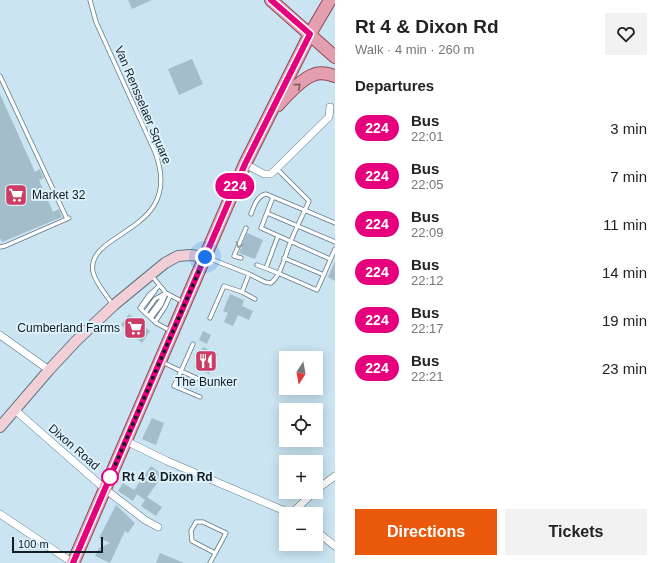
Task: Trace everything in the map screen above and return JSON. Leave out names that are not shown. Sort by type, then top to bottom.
[{"type":"main road","points":[[271,0],[335,56]]},
{"type":"main road","points":[[73,563],[184,302],[245,164],[310,34],[330,0]]},
{"type":"main road","points":[[270,113],[297,86],[312,75],[331,74],[335,76]]},
{"type":"street","points":[[245,164],[264,174],[271,174],[329,117],[330,107]]},
{"type":"street","points":[[0,427],[76,341],[114,305],[166,263],[178,256],[191,255],[205,257]]},
{"type":"street","points":[[0,335],[49,370]]},
{"type":"street","name":"Dixon Road","points":[[14,410],[105,489],[145,520],[158,527]]},
{"type":"street","points":[[126,441],[167,462],[279,509]]},
{"type":"street","points":[[323,485],[335,476]]},
{"type":"street","points":[[298,507],[307,499]]},
{"type":"street","points":[[0,514],[73,563]]},
{"type":"street","points":[[323,537],[335,546]]},
{"type":"lane","name":"Van Rensselaer Square","points":[[90,0],[96,22],[155,152],[160,164],[161,173],[161,183],[157,200],[148,214],[136,225],[102,248],[94,260],[93,266],[96,279],[114,305]]},
{"type":"lane","points":[[0,76],[68,219],[4,246],[0,246]]},
{"type":"lane","points":[[205,257],[270,283],[278,273],[290,241],[308,201],[276,169]]},
{"type":"lane","points":[[251,214],[261,195],[266,194],[335,223]]},
{"type":"lane","points":[[273,197],[260,228],[330,259]]},
{"type":"lane","points":[[267,212],[335,242]]},
{"type":"lane","points":[[241,258],[234,256],[246,228]]},
{"type":"lane","points":[[266,268],[278,236]]},
{"type":"lane","points":[[257,265],[317,290],[335,248]]},
{"type":"lane","points":[[284,258],[324,275]]},
{"type":"lane","points":[[242,292],[249,274]]},
{"type":"lane","points":[[151,275],[166,294],[184,302]]},
{"type":"lane","points":[[159,286],[149,295],[140,308],[155,322],[172,331]]},
{"type":"lane","points":[[210,318],[224,286],[242,292],[256,299]]},
{"type":"lane","points":[[143,311],[155,300],[166,294]]},
{"type":"lane","points":[[150,317],[161,305],[166,294]]},
{"type":"lane","points":[[155,322],[170,296]]},
{"type":"lane","points":[[193,344],[174,386],[200,397]]},
{"type":"lane","points":[[160,361],[203,381]]},
{"type":"lane","points":[[210,563],[226,533],[203,522],[196,522],[191,532],[192,540],[215,553]]},
{"type":"building","points":[[128,0],[152,0],[132,9]]},
{"type":"building","points":[[192,59],[203,84],[179,95],[168,69]]},
{"type":"building","points":[[0,94],[35,172],[40,169],[44,178],[39,180],[53,212],[59,209],[62,217],[2,242],[0,238]]},
{"type":"building","points":[[247,233],[263,240],[255,259],[239,253]]},
{"type":"building","points":[[335,261],[335,281],[328,277]]},
{"type":"building","points":[[230,294],[244,300],[242,306],[253,311],[249,320],[238,315],[233,326],[224,322],[228,313],[223,311]]},
{"type":"building","name":"Cumberland Farms","points":[[129,314],[150,331],[142,343],[121,325]]},
{"type":"building","points":[[203,331],[211,335],[207,344],[199,340]]},
{"type":"building","name":"The Bunker","points":[[203,347],[218,354],[209,374],[194,367]]},
{"type":"building","points":[[152,418],[164,423],[156,445],[142,439]]},
{"type":"building","points":[[151,466],[163,475],[145,500],[137,494],[133,501],[118,491],[123,483],[134,490]]},
{"type":"building","points":[[147,497],[162,507],[156,516],[141,506]]},
{"type":"building","points":[[116,505],[135,523],[128,533],[125,531],[110,563],[95,556],[99,548],[110,543],[99,538]]},
{"type":"building","points":[[160,553],[184,563],[156,563]]},
{"type":"bus line","name":"224","points":[[73,563],[245,164],[310,34],[271,0]]},
{"type":"place","name":"Market 32","points":[[16,195]]},
{"type":"place","name":"Cumberland Farms","points":[[135,328]]},
{"type":"place","name":"The Bunker","points":[[206,361]]},
{"type":"place","name":"Rt 4 & Dixon Rd","points":[[110,477]]},
{"type":"route","points":[[110,477],[205,257]]}]
